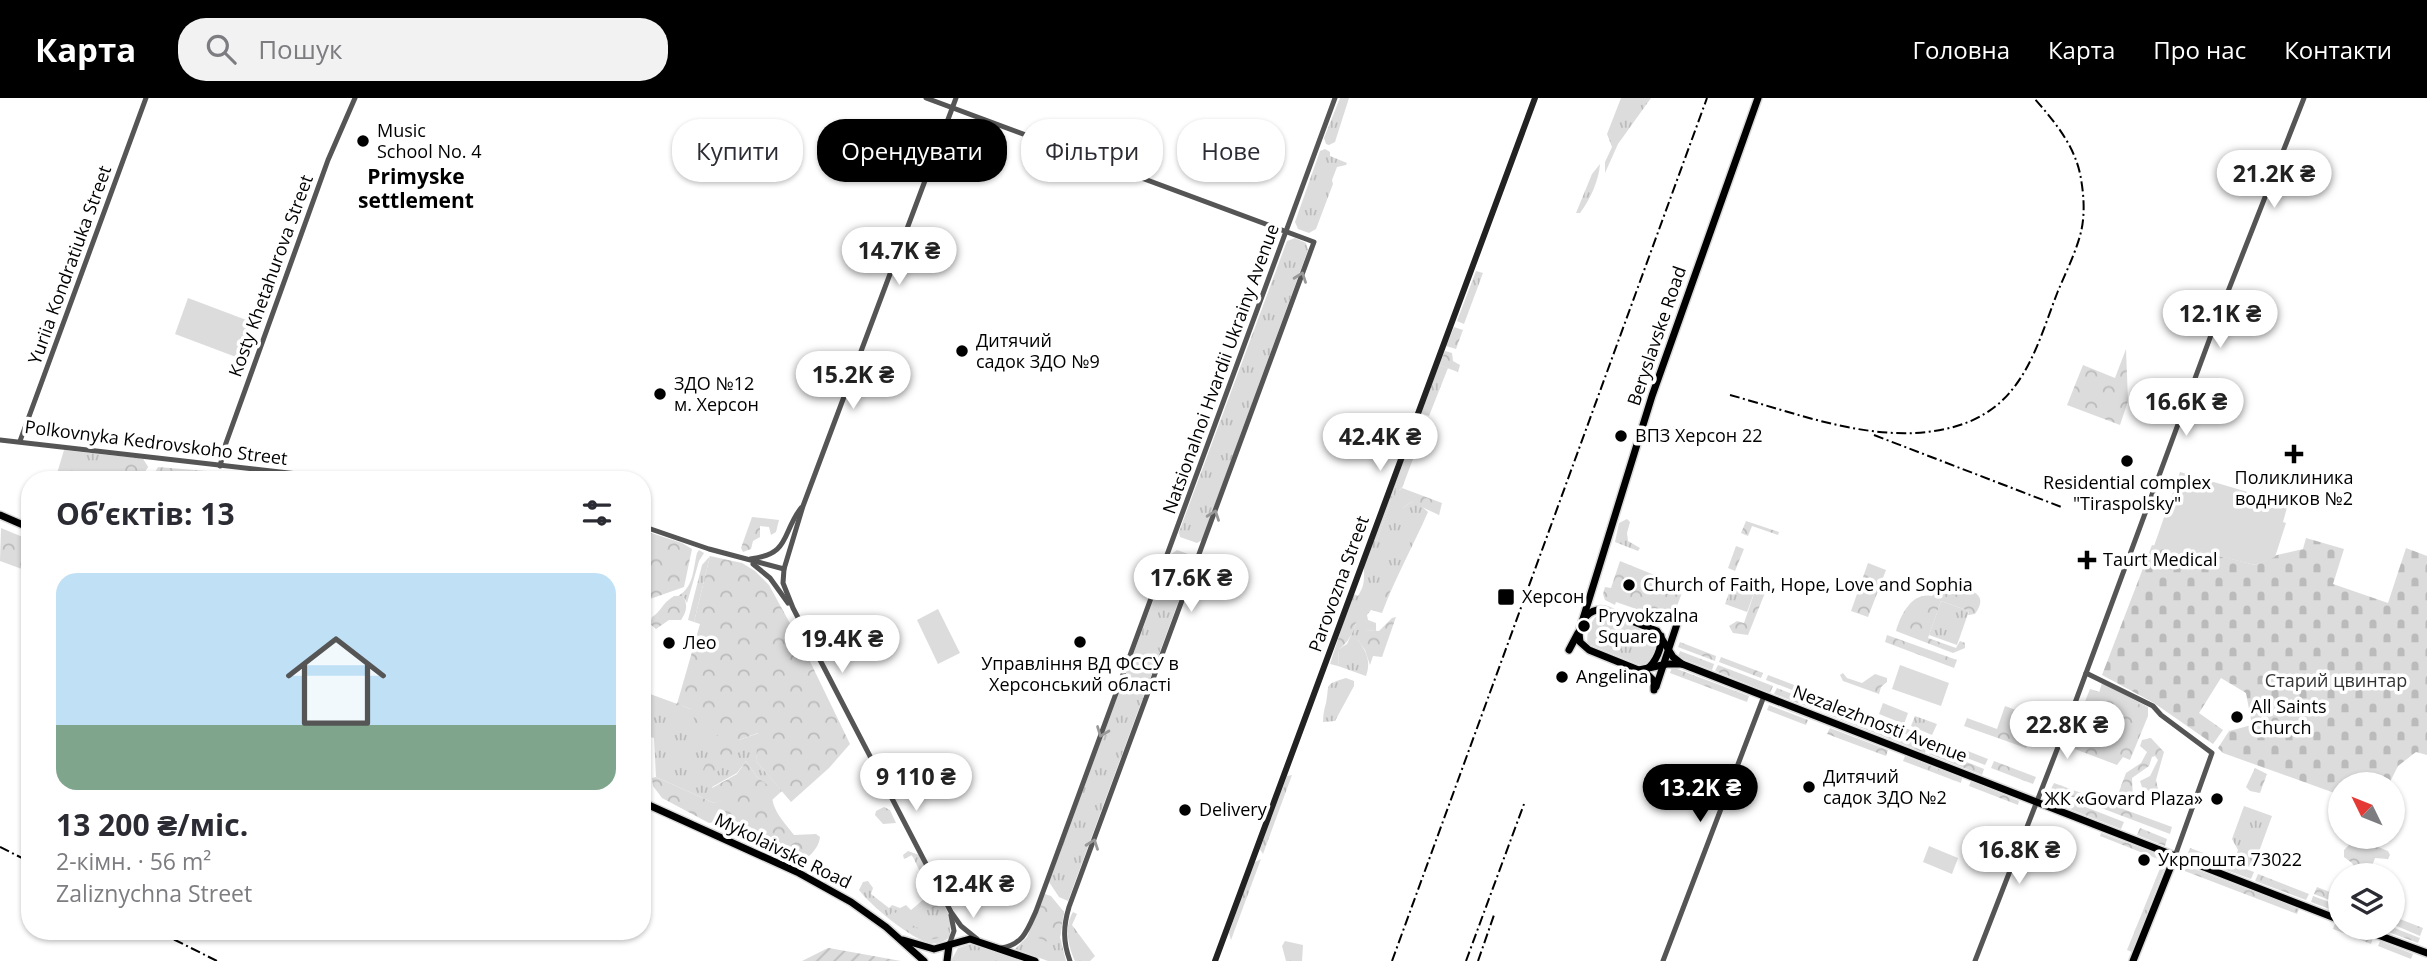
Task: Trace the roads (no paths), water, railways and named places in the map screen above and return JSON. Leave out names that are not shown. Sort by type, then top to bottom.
[{"type":"main road","name":"Parovozna Street","points":[[1215,961],[1535,98]]},
{"type":"main road","name":"Beryslavske Road","points":[[1581,625],[1651,396],[1758,98]]},
{"type":"main road","points":[[0,514],[21,524]]},
{"type":"main road","points":[[1593,586],[1594,598],[1604,610]]},
{"type":"main road","points":[[1604,610],[1659,632],[1677,624],[1654,691],[1652,677],[1645,669],[1589,650],[1569,650],[1581,625],[1592,611],[1604,610]]},
{"type":"main road","points":[[1581,625],[1580,642],[1589,650]]},
{"type":"main road","points":[[1645,669],[1654,662],[1661,645],[1659,632]]},
{"type":"main road","name":"Nezalezhnosti Avenue","points":[[1659,632],[1672,657],[1682,664],[2328,915]]},
{"type":"main road","name":"Nezalezhnosti Avenue","points":[[1645,669],[1682,664]]},
{"type":"main road","name":"Mykolaivske Road","points":[[651,806],[797,872],[851,902],[903,940],[924,961]]},
{"type":"main road","points":[[2133,961],[2175,856]]},
{"type":"main road","name":"Mykolaivske Road","points":[[903,940],[928,949],[964,940],[982,942]]},
{"type":"main road","points":[[2392,940],[2427,953]]},
{"type":"main road","points":[[982,942],[1035,961]]},
{"type":"main road","points":[[947,961],[949,945]]},
{"type":"street","name":"Yuriia Kondratiuka Street","points":[[20,441],[146,98]]},
{"type":"street","name":"Kosty Khetahurova Street","points":[[220,466],[328,160],[355,98]]},
{"type":"street","points":[[926,98],[1314,242],[1069,907],[1064,923],[1064,940],[1070,961]]},
{"type":"street","points":[[956,98],[803,506],[784,569],[783,583],[793,608],[951,912],[967,933],[982,942]]},
{"type":"street","name":"Natsionalnoi Hvardii Ukrainy Avenue","points":[[999,948],[1011,947],[1023,939],[1036,911],[1335,98]]},
{"type":"street","points":[[1975,961],[2038,802],[2152,492],[2304,98]]},
{"type":"street","name":"Polkovnyka Kedrovskoho Street","points":[[0,440],[266,471]]},
{"type":"street","points":[[744,559],[766,555],[781,546],[803,506]]},
{"type":"street","points":[[651,529],[784,569]]},
{"type":"street","points":[[744,559],[770,578],[793,608]]},
{"type":"street","points":[[2086,673],[2149,703],[2211,753],[2175,856]]},
{"type":"street","points":[[1662,961],[1763,696]]},
{"type":"street","points":[[949,945],[954,931],[951,912]]},
{"type":"railway","points":[[1392,961],[1707,98]]},
{"type":"railway","points":[[1730,395],[1846,427],[1905,433],[1934,431],[1963,424],[1983,415],[2001,402],[2019,380],[2033,356],[2076,247],[2083,219],[2082,185],[2074,156],[2057,126],[2034,98]]},
{"type":"railway","points":[[1874,435],[2064,508]]},
{"type":"railway","points":[[1466,961],[1524,804]]},
{"type":"railway","points":[[0,847],[21,858]]},
{"type":"railway","points":[[1478,961],[1494,915]]},
{"type":"railway","points":[[175,940],[217,961]]},
{"type":"place","name":"Music School No. 4","points":[[363,141]]},
{"type":"place","name":"Дитячий садок ЗДО №9","points":[[962,351]]},
{"type":"place","name":"ЗДО №12 м. Херсон","points":[[660,394]]},
{"type":"place","name":"ВПЗ Херсон 22","points":[[1621,436]]},
{"type":"place","name":"Поликлиника водников №2","points":[[2294,454]]},
{"type":"place","name":"Residential complex \"Tiraspolsky\"","points":[[2127,461]]},
{"type":"place","name":"Taurt Medical","points":[[2087,560]]},
{"type":"place","name":"Church of Faith, Hope, Love and Sophia","points":[[1629,585]]},
{"type":"place","name":"Херсон","points":[[1506,597]]},
{"type":"place","name":"Pryvokzalna Square","points":[[1584,626]]},
{"type":"place","name":"Управління ВД ФССУ в Херсонський області","points":[[1080,642]]},
{"type":"place","name":"Лео","points":[[669,643]]},
{"type":"place","name":"Angelina","points":[[1562,677]]},
{"type":"place","name":"All Saints Church","points":[[2237,717]]},
{"type":"place","name":"Дитячий садок ЗДО №2","points":[[1809,787]]},
{"type":"place","name":"ЖК «Govard Plaza»","points":[[2217,799]]},
{"type":"place","name":"Delivery","points":[[1185,810]]},
{"type":"place","name":"Укрпошта 73022","points":[[2144,860]]},
{"type":"district","name":"Primyske settlement","points":[[416,189]]},
{"type":"park label","name":"Старий цвинтар","points":[[2336,681]]}]
